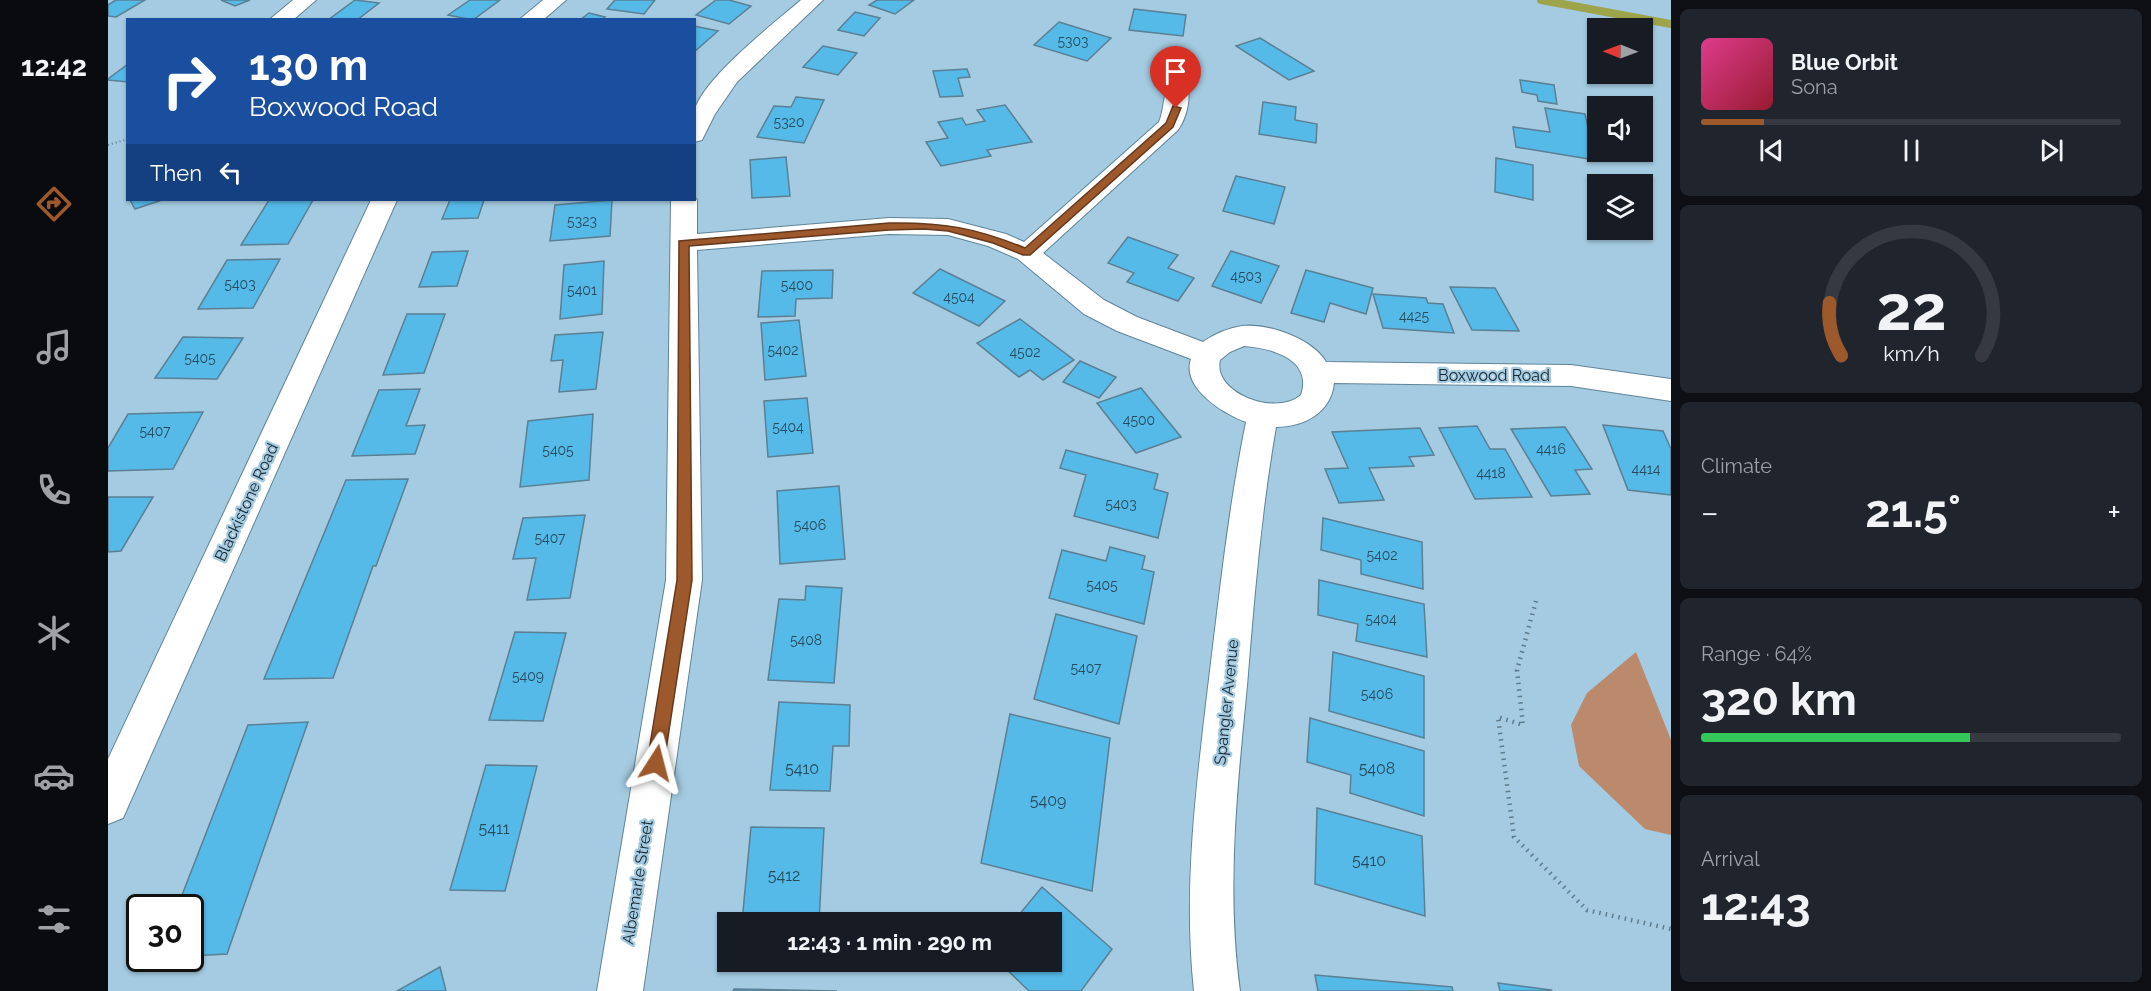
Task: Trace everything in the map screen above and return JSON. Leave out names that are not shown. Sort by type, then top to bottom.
[{"type":"street","points":[[282,18],[306,0]]},
{"type":"street","points":[[532,18],[556,0]]},
{"type":"street","points":[[696,131],[719,91],[749,58],[813,0]]},
{"type":"street","points":[[1027,253],[1170,125],[1176,108],[1177,88]]},
{"type":"street","name":"Blackistone Road","points":[[108,804],[384,201]]},
{"type":"street","name":"Albemarle Street","points":[[620,991],[684,580],[684,201]]},
{"type":"street","points":[[683,243],[889,226],[948,227],[996,240],[1027,253],[1094,307],[1126,324],[1173,343],[1209,354]]},
{"type":"street","points":[[1261,337],[1293,348],[1306,358],[1317,372],[1317,394],[1310,405],[1297,412],[1263,415],[1244,410],[1215,390],[1207,378],[1204,365],[1209,354],[1217,345],[1229,339],[1261,337]]},
{"type":"street","name":"Boxwood Road","points":[[1317,372],[1401,375],[1559,375],[1628,382],[1671,390]]},
{"type":"street","name":"Spangler Avenue","points":[[1217,991],[1210,896],[1213,828],[1250,479],[1263,415]]},
{"type":"path","points":[[108,145],[126,140]]},
{"type":"path","points":[[1536,601],[1517,670],[1523,725],[1498,717],[1514,837],[1587,910],[1671,929]]},
{"type":"shaded area","points":[[1636,652],[1671,740],[1671,835],[1645,829],[1579,766],[1571,725],[1587,693]]},
{"type":"building","points":[[116,0],[145,0],[116,17],[108,16],[108,5]]},
{"type":"building","points":[[221,0],[250,0],[235,6]]},
{"type":"building","points":[[355,0],[379,3],[360,18],[331,18]]},
{"type":"building","points":[[470,0],[500,0],[476,18],[448,15]]},
{"type":"building","points":[[615,0],[655,0],[644,14],[607,9]]},
{"type":"building","points":[[716,0],[729,0],[751,6],[729,24],[696,15]]},
{"type":"building","points":[[877,0],[914,0],[895,14],[869,5]]},
{"type":"building","points":[[1134,9],[1186,15],[1183,36],[1129,30]]},
{"type":"building","points":[[855,12],[880,18],[864,36],[838,30]]},
{"type":"building","points":[[589,13],[605,17],[604,18],[583,18]]},
{"type":"building","points":[[1059,22],[1111,38],[1087,61],[1034,45]]},
{"type":"building","points":[[696,26],[718,31],[696,50]]},
{"type":"building","points":[[1260,38],[1314,71],[1289,80],[1236,46]]},
{"type":"building","points":[[823,46],[857,53],[838,75],[803,67]]},
{"type":"building","points":[[126,66],[126,82],[108,79]]},
{"type":"building","points":[[967,69],[970,77],[958,78],[963,96],[940,97],[933,71]]},
{"type":"building","points":[[1520,80],[1554,85],[1557,104],[1538,101],[1537,95],[1522,92]]},
{"type":"building","points":[[796,97],[824,100],[804,143],[757,137],[774,106],[791,107]]},
{"type":"building","points":[[1263,102],[1296,107],[1295,120],[1317,124],[1316,143],[1259,134]]},
{"type":"building","points":[[1005,105],[1032,142],[987,150],[991,156],[941,166],[926,142],[948,138],[938,122],[962,118],[966,125],[985,121],[977,110]]},
{"type":"building","points":[[1545,108],[1585,114],[1587,159],[1516,147],[1513,127],[1550,132]]},
{"type":"building","points":[[786,157],[790,196],[752,198],[750,160]]},
{"type":"building","points":[[1496,158],[1533,165],[1533,200],[1495,192]]},
{"type":"building","points":[[1236,176],[1285,187],[1274,224],[1223,211]]},
{"type":"building","points":[[131,201],[159,201],[135,209]]},
{"type":"building","points":[[268,201],[312,201],[288,244],[241,245]]},
{"type":"building","points":[[450,201],[484,201],[478,218],[442,219]]},
{"type":"building","points":[[612,201],[610,236],[550,241],[555,205]]},
{"type":"building","points":[[1128,237],[1178,255],[1168,268],[1194,278],[1178,301],[1127,282],[1134,273],[1108,263]]},
{"type":"building","points":[[468,251],[457,286],[419,287],[432,252]]},
{"type":"building","points":[[1231,251],[1279,266],[1261,303],[1212,286]]},
{"type":"building","points":[[280,259],[253,308],[198,309],[227,260]]},
{"type":"building","points":[[604,261],[602,314],[560,319],[564,265]]},
{"type":"building","points":[[940,269],[1005,301],[979,326],[913,293]]},
{"type":"building","points":[[833,270],[832,298],[796,299],[795,316],[758,317],[762,271]]},
{"type":"building","points":[[1306,270],[1373,288],[1366,314],[1330,303],[1324,322],[1291,313]]},
{"type":"building","points":[[1450,287],[1495,288],[1519,331],[1472,330]]},
{"type":"building","points":[[1373,294],[1426,298],[1428,303],[1443,304],[1454,333],[1383,328]]},
{"type":"building","points":[[407,314],[445,314],[424,373],[383,375]]},
{"type":"building","points":[[1020,319],[1074,360],[1043,380],[1030,370],[1019,377],[977,343]]},
{"type":"building","points":[[799,320],[806,376],[765,380],[761,323]]},
{"type":"building","points":[[603,332],[596,389],[559,392],[563,360],[551,361],[555,335]]},
{"type":"building","points":[[183,337],[243,338],[217,379],[155,378]]},
{"type":"building","points":[[1080,361],[1116,377],[1099,398],[1063,382]]},
{"type":"building","points":[[1141,388],[1181,437],[1136,453],[1097,403]]},
{"type":"building","points":[[420,389],[406,426],[425,425],[415,454],[352,456],[379,390]]},
{"type":"building","points":[[807,398],[813,453],[768,457],[764,401]]},
{"type":"building","points":[[203,412],[173,469],[108,471],[108,448],[128,414]]},
{"type":"building","points":[[593,414],[589,480],[520,487],[528,421]]},
{"type":"building","points":[[1603,425],[1663,431],[1671,449],[1671,495],[1628,490]]},
{"type":"building","points":[[1477,426],[1490,449],[1505,449],[1532,497],[1475,499],[1439,428]]},
{"type":"building","points":[[1565,427],[1592,469],[1575,470],[1590,494],[1551,496],[1511,429]]},
{"type":"building","points":[[1420,428],[1434,455],[1409,457],[1414,466],[1369,468],[1384,500],[1339,503],[1325,469],[1348,468],[1332,432]]},
{"type":"building","points":[[1066,450],[1158,474],[1154,489],[1168,493],[1158,538],[1074,516],[1086,475],[1060,468]]},
{"type":"building","points":[[408,479],[376,566],[373,566],[333,678],[264,679],[346,480]]},
{"type":"building","points":[[839,486],[845,559],[780,564],[777,491]]},
{"type":"building","points":[[108,497],[153,497],[121,551],[108,552]]},
{"type":"building","points":[[585,515],[570,598],[527,600],[536,558],[513,559],[523,518]]},
{"type":"building","points":[[1323,518],[1422,542],[1423,589],[1361,574],[1361,560],[1321,550]]},
{"type":"building","points":[[1110,547],[1145,556],[1142,569],[1154,572],[1144,624],[1049,598],[1062,550],[1106,561]]},
{"type":"building","points":[[1319,580],[1424,604],[1427,657],[1356,641],[1358,624],[1318,615]]},
{"type":"building","points":[[806,586],[842,588],[834,683],[768,680],[779,599],[805,600]]},
{"type":"building","points":[[1056,614],[1137,636],[1119,724],[1034,699]]},
{"type":"building","points":[[515,632],[566,633],[543,721],[489,720]]},
{"type":"building","points":[[1333,652],[1424,676],[1424,738],[1329,711]]},
{"type":"building","points":[[779,702],[850,705],[849,746],[833,746],[830,791],[770,790]]},
{"type":"building","points":[[1010,714],[1110,738],[1092,891],[981,863]]},
{"type":"building","points":[[1310,718],[1424,751],[1424,816],[1350,793],[1351,775],[1307,762]]},
{"type":"building","points":[[308,722],[227,954],[204,955],[204,894],[182,894],[248,725]]},
{"type":"building","points":[[486,765],[537,766],[505,891],[450,890]]},
{"type":"building","points":[[1317,808],[1422,836],[1425,916],[1315,884]]},
{"type":"building","points":[[751,827],[824,828],[820,912],[743,912]]},
{"type":"building","points":[[1042,887],[1112,949],[1081,991],[1029,991],[1009,972],[1062,972],[1062,912],[1021,912]]},
{"type":"building","points":[[440,967],[446,991],[397,991]]},
{"type":"building","points":[[1315,975],[1452,987],[1453,991],[1318,991]]},
{"type":"building","points":[[1498,983],[1551,990],[1552,991],[1500,991]]},
{"type":"building","points":[[734,989],[837,991],[733,991]]},
{"type":"waterway","points":[[1541,0],[1671,24]]},
{"type":"route","points":[[656,763],[684,580],[683,243],[905,225],[948,227],[996,240],[1027,253],[1170,125],[1176,108]]}]
